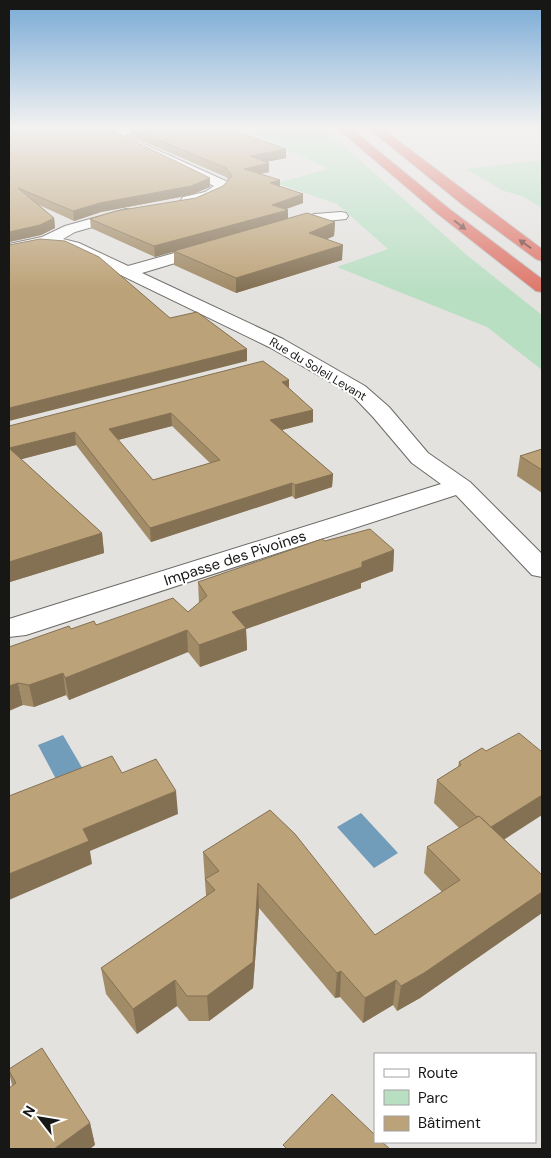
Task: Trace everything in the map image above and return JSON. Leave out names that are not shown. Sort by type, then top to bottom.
[{"type":"highway","points":[[407,181],[542,287]]},
{"type":"highway","points":[[443,181],[542,256]]},
{"type":"street","points":[[171,204],[210,195],[221,189],[223,185],[214,181]]},
{"type":"street","points":[[9,250],[33,242],[46,241],[70,229],[143,209]]},
{"type":"street","points":[[268,232],[315,218],[341,216]]},
{"type":"street","name":"Rue du Soleil Levant","points":[[46,241],[73,246],[276,343],[358,390],[371,400],[420,458],[461,487],[542,570]]},
{"type":"street","points":[[126,272],[220,245]]},
{"type":"street","points":[[268,364],[297,356]]},
{"type":"street","name":"Impasse des Pivoines","points":[[9,628],[16,628],[446,490],[461,487]]},
{"type":"green space","points":[[283,181],[383,181],[468,256],[542,315],[542,370],[487,327],[337,267],[388,249],[337,204],[276,183]]},
{"type":"green space","points":[[487,181],[542,181],[542,208],[522,196],[504,191]]},
{"type":"water","points":[[63,735],[84,771],[57,781],[38,745]]},
{"type":"water","points":[[361,813],[398,853],[374,868],[337,827]]},
{"type":"building","points":[[9,181],[203,181],[191,186],[100,203],[73,211],[18,188],[54,218],[40,225],[9,232]]},
{"type":"building","points":[[227,181],[277,181],[270,183],[303,194],[272,205],[288,210],[154,246],[90,219],[116,211],[196,198],[223,186]]},
{"type":"building","points":[[307,213],[335,222],[309,233],[343,245],[236,278],[174,251]]},
{"type":"building","points":[[40,239],[65,241],[99,257],[170,318],[197,312],[247,349],[9,408],[9,245]]},
{"type":"building","points":[[263,361],[289,380],[282,382],[313,410],[270,420],[333,474],[295,485],[292,483],[150,528],[75,432],[9,448],[9,426]],"holes":[[[171,413],[220,460],[153,480],[109,429]]]},
{"type":"building","points":[[9,448],[102,533],[9,562]]},
{"type":"building","points":[[542,449],[542,470],[520,456]]},
{"type":"building","points":[[370,529],[394,550],[362,562],[362,567],[232,612],[246,628],[199,645],[187,630],[65,678],[63,673],[29,685],[18,683],[9,686],[9,647],[69,626],[71,629],[94,621],[96,625],[173,598],[188,612],[207,596],[198,582],[322,539],[325,541]]},
{"type":"building","points":[[519,733],[542,752],[542,795],[491,827],[479,816],[477,817],[437,780],[461,765],[459,762],[482,748],[486,751]]},
{"type":"building","points":[[112,756],[122,773],[156,759],[176,791],[83,829],[89,841],[9,874],[9,796]]},
{"type":"building","points":[[270,810],[295,834],[375,935],[460,880],[427,847],[479,816],[542,875],[542,892],[424,973],[401,986],[396,980],[365,998],[341,971],[337,973],[258,883],[253,962],[207,996],[187,996],[175,980],[133,1009],[101,968],[215,890],[205,879],[219,871],[203,852]]},
{"type":"building","points":[[42,1048],[90,1123],[54,1149],[9,1149],[9,1088],[16,1083],[9,1069]]},
{"type":"building","points":[[332,1094],[374,1134],[374,1143],[383,1143],[390,1149],[287,1149],[283,1145]]}]
